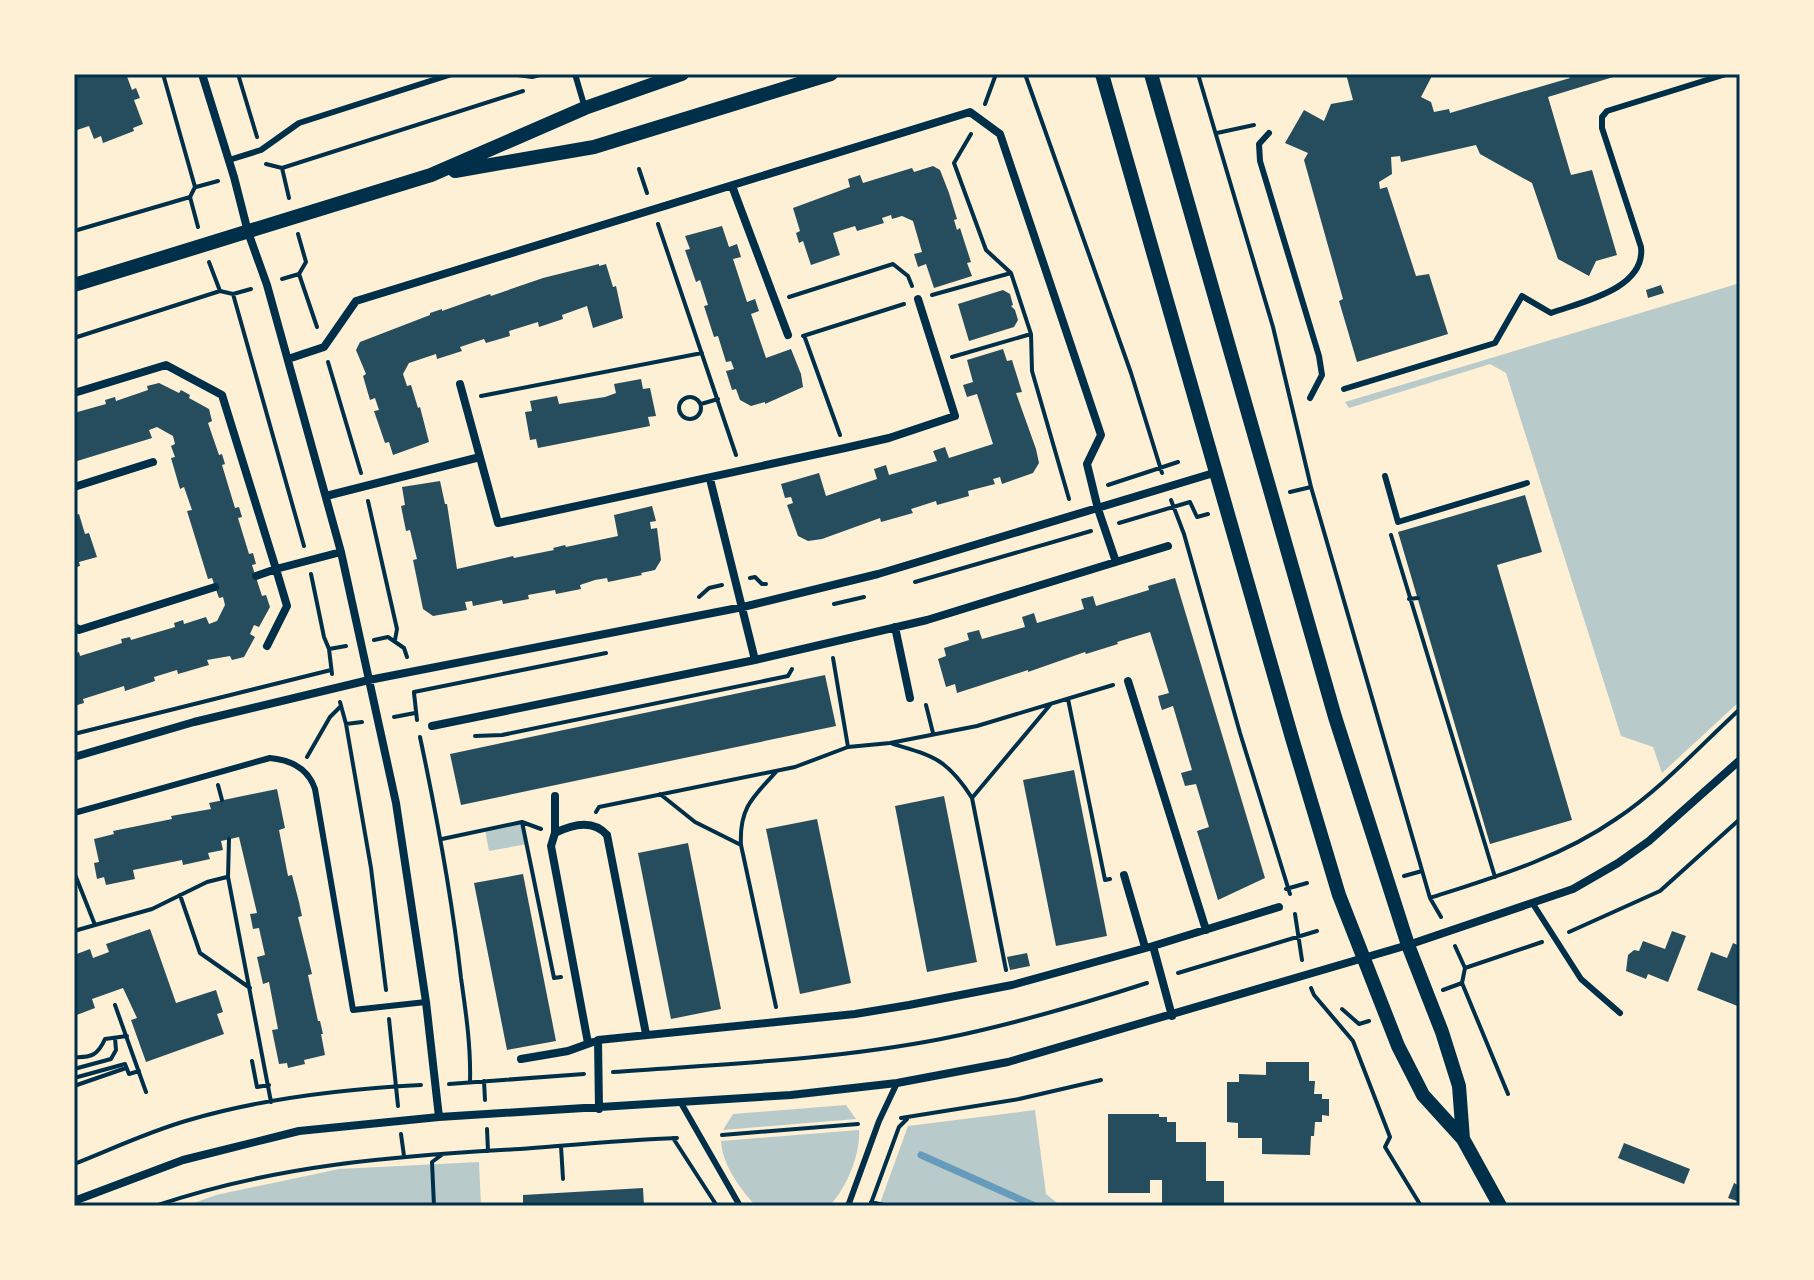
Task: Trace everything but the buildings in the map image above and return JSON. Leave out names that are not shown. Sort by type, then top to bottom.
[{"type":"street","points":[[202,74],[288,359],[341,552],[396,803],[426,1002],[439,1117]]},
{"type":"street","points":[[74,285],[431,175],[585,108],[682,74]]},
{"type":"street","points":[[431,175],[594,147],[831,74]]},
{"type":"street","points":[[1102,74],[1339,895],[1398,1046],[1423,1095],[1463,1139],[1500,1206]]},
{"type":"street","points":[[1151,74],[1335,717],[1408,945],[1459,1086],[1463,1139]]},
{"type":"street","points":[[288,359],[324,347],[356,301],[970,112],[1000,134],[1101,435],[1087,464],[1116,562]]},
{"type":"street","points":[[732,186],[788,335]]},
{"type":"street","points":[[460,384],[498,523],[889,438],[955,416],[918,299]]},
{"type":"street","points":[[74,393],[166,365],[222,395],[287,606],[267,646]]},
{"type":"street","points":[[326,496],[480,457]]},
{"type":"street","points":[[74,487],[153,462]]},
{"type":"street","points":[[74,757],[194,722],[369,680],[743,607],[878,574],[1217,472]]},
{"type":"street","points":[[710,479],[755,660]]},
{"type":"street","points":[[432,726],[755,660],[895,627],[1168,546]]},
{"type":"street","points":[[256,576],[341,552]]},
{"type":"street","points":[[74,626],[79,630],[215,587]]},
{"type":"street","points":[[895,627],[910,698]]},
{"type":"street","points":[[1128,681],[1206,930]]},
{"type":"street","points":[[74,1201],[183,1160],[265,1138],[348,1125],[791,1095],[897,1083],[1008,1062],[1307,976],[1573,889],[1618,863],[1669,824],[1740,760]]},
{"type":"street","points":[[555,796],[555,833],[551,846],[575,974],[593,1042],[599,1109]]},
{"type":"street","points":[[555,833],[588,824],[602,829],[607,835],[646,1034]]},
{"type":"street","points":[[1124,875],[1162,979],[1172,1016]]},
{"type":"street","points":[[521,1059],[568,1051],[593,1042],[646,1034],[855,1014],[1009,986],[1279,907]]},
{"type":"lane","points":[[229,160],[261,150],[299,123],[452,74]]},
{"type":"lane","points":[[518,74],[539,74]]},
{"type":"lane","points":[[575,74],[585,108]]},
{"type":"lane","points":[[1344,389],[1495,343],[1522,296],[1551,313],[1626,285],[1642,258],[1641,247],[1602,128],[1602,117],[1607,111],[1726,74]]},
{"type":"lane","points":[[1269,133],[1259,144],[1260,161],[1319,356],[1322,375],[1310,398]]},
{"type":"lane","points":[[1385,476],[1398,522],[1527,483]]},
{"type":"lane","points":[[74,813],[270,758],[283,759],[300,768],[307,773],[315,789],[353,1010],[426,1002]]},
{"type":"lane","points":[[1533,904],[1581,979],[1620,1013]]},
{"type":"lane","points":[[848,1206],[879,1121],[897,1083]]},
{"type":"lane","points":[[681,1103],[740,1206]]},
{"type":"path","points":[[163,74],[195,187]]},
{"type":"path","points":[[996,74],[980,119],[954,163],[986,250],[1011,273],[1031,334],[1032,371],[1069,499]]},
{"type":"path","points":[[1025,74],[1184,534],[1240,733],[1292,900]]},
{"type":"path","points":[[1198,74],[1273,327],[1311,487],[1430,898],[1495,877],[1571,846],[1618,818],[1740,709]]},
{"type":"path","points":[[282,168],[532,88]]},
{"type":"path","points":[[1217,133],[1260,123]]},
{"type":"path","points":[[639,169],[741,472]]},
{"type":"path","points":[[74,231],[190,197]]},
{"type":"path","points":[[776,301],[893,264],[908,276],[918,299]]},
{"type":"path","points":[[788,335],[804,336],[1011,273]]},
{"type":"path","points":[[74,338],[220,291]]},
{"type":"path","points":[[233,294],[309,561],[329,649]]},
{"type":"path","points":[[938,361],[1031,334]]},
{"type":"path","points":[[804,336],[845,448]]},
{"type":"path","points":[[465,400],[702,353]]},
{"type":"path","points":[[686,397],[695,398],[701,405],[700,413],[693,419],[685,419],[679,412],[679,403],[686,397]]},
{"type":"path","points":[[701,405],[718,399]]},
{"type":"path","points":[[1058,504],[1178,462]]},
{"type":"path","points":[[1398,522],[1389,527],[1495,877]]},
{"type":"path","points":[[694,599],[709,588],[755,577],[762,584],[776,582]]},
{"type":"path","points":[[1409,599],[1418,598]]},
{"type":"path","points":[[395,642],[397,629]]},
{"type":"path","points":[[820,660],[845,654]]},
{"type":"path","points":[[833,657],[848,747]]},
{"type":"path","points":[[473,736],[502,735],[788,676],[794,665]]},
{"type":"path","points":[[588,824],[599,807],[795,767],[848,747],[890,743],[977,726],[1128,681]]},
{"type":"path","points":[[1068,699],[1105,880],[1124,875]]},
{"type":"path","points":[[972,798],[1051,704]]},
{"type":"path","points":[[300,768],[330,717],[341,706],[327,709]]},
{"type":"path","points":[[346,724],[371,868],[395,1087]]},
{"type":"path","points":[[421,742],[434,740]]},
{"type":"path","points":[[890,743],[929,754],[957,774],[972,798],[1009,986]]},
{"type":"path","points":[[777,771],[754,796],[739,821],[741,845],[779,1021]]},
{"type":"path","points":[[660,794],[695,822],[741,845]]},
{"type":"path","points":[[1465,968],[1553,939],[1660,891],[1740,819]]},
{"type":"path","points":[[442,839],[522,822],[555,833]]},
{"type":"path","points":[[522,822],[554,978],[575,974]]},
{"type":"path","points":[[229,839],[228,877],[271,1102]]},
{"type":"path","points":[[74,872],[95,925]]},
{"type":"path","points":[[74,931],[139,914],[207,882],[228,877]]},
{"type":"path","points":[[180,895],[200,953],[251,989]]},
{"type":"path","points":[[1295,911],[1307,976],[1314,995],[1353,1041],[1390,1137],[1385,1147],[1421,1206]]},
{"type":"path","points":[[74,1164],[187,1120],[271,1102],[395,1087],[768,1060],[939,1039],[1057,1012],[1317,931]]},
{"type":"path","points":[[1462,983],[1508,1094]]},
{"type":"path","points":[[115,1005],[146,1092]]},
{"type":"path","points":[[74,1057],[92,1056],[105,1039],[127,1036]]},
{"type":"path","points":[[74,1069],[111,1059],[116,1050],[115,1038]]},
{"type":"path","points":[[252,1061],[257,1087],[269,1085]]},
{"type":"path","points":[[74,1078],[125,1064],[129,1074],[139,1071]]},
{"type":"path","points":[[74,1086],[126,1068]]},
{"type":"path","points":[[901,1118],[1019,1099],[1101,1080]]},
{"type":"path","points":[[888,1206],[870,1204],[899,1127],[908,1117]]},
{"type":"path","points":[[722,1135],[858,1124]]},
{"type":"path","points":[[155,1206],[252,1178],[327,1164],[675,1138],[717,1206]]},
{"type":"path","points":[[561,1146],[563,1179]]},
{"type":"path","points":[[434,1206],[432,1162],[445,1153]]},
{"type":"shaded area","points":[[1740,283],[1740,701],[1662,773],[1653,747],[1621,736],[1506,373],[1490,364],[1349,408],[1345,402]]},
{"type":"shaded area","points":[[522,822],[527,844],[489,851],[485,830]]},
{"type":"shaded area","points":[[846,1105],[856,1119],[723,1130],[733,1114]]},
{"type":"shaded area","points":[[1035,1110],[1046,1194],[1061,1206],[879,1206],[908,1126]]},
{"type":"shaded area","points":[[859,1130],[858,1149],[851,1171],[829,1206],[756,1206],[733,1176],[722,1150],[721,1141]]},
{"type":"shaded area","points":[[479,1162],[481,1206],[186,1206],[216,1195],[339,1169]]},
{"type":"waterway","points":[[921,1155],[1035,1206]]}]
